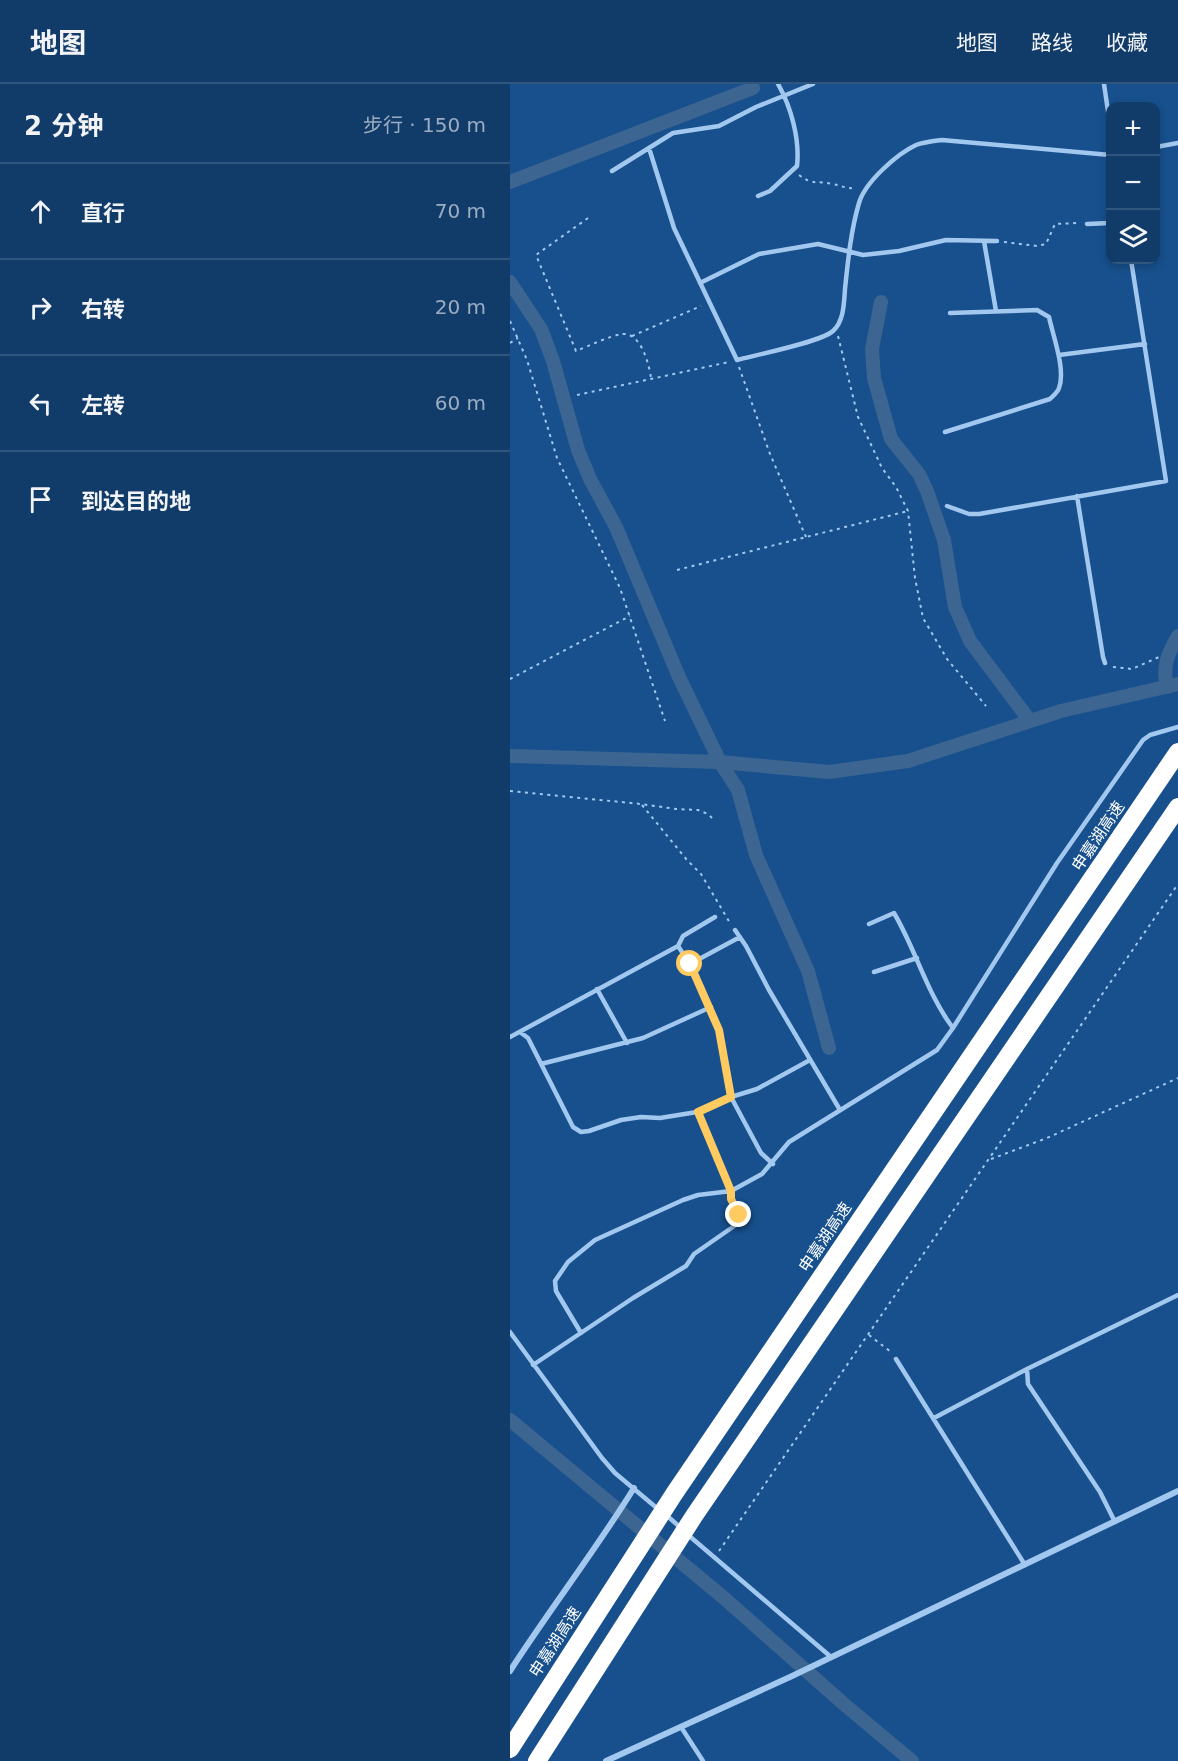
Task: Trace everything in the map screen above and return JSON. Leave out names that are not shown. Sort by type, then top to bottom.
[{"type":"highway","name":"申嘉湖高速","points":[[510,1749],[674,1494],[1178,752]]},
{"type":"highway","points":[[537,1761],[694,1516],[1178,807]]},
{"type":"street","points":[[510,1671],[609,1529],[634,1488]]},
{"type":"street","points":[[606,1761],[790,1677],[1178,1491]]},
{"type":"lane","points":[[758,196],[770,190],[797,166],[799,151],[784,95],[778,84]]},
{"type":"lane","points":[[612,171],[673,133],[719,126],[756,107],[813,84]]},
{"type":"lane","points":[[1104,84],[1107,102]]},
{"type":"lane","points":[[649,148],[674,228],[737,360],[832,333],[840,322],[844,304],[849,252],[859,201],[872,180],[905,151],[918,144],[942,140],[1106,155]]},
{"type":"lane","points":[[1160,146],[1178,143]]},
{"type":"lane","points":[[1087,224],[1106,223]]},
{"type":"lane","points":[[700,283],[759,254],[818,244],[863,255],[898,251],[946,240],[997,241]]},
{"type":"lane","points":[[984,241],[996,311]]},
{"type":"lane","points":[[947,506],[969,514],[979,514],[1166,481],[1132,264]]},
{"type":"lane","points":[[945,432],[1050,399],[1059,389],[1061,377],[1059,355],[1049,317],[1037,310],[950,313]]},
{"type":"lane","points":[[1059,355],[1144,344]]},
{"type":"lane","points":[[1077,496],[1105,663]]},
{"type":"lane","points":[[581,1333],[556,1292],[555,1281],[568,1262],[595,1240],[683,1200],[698,1195],[731,1191],[762,1174],[773,1164],[789,1142],[925,1059],[943,1044],[1058,863],[1143,740],[1149,735],[1178,727]]},
{"type":"lane","points":[[869,924],[894,913],[933,996],[953,1028]]},
{"type":"lane","points":[[510,1037],[678,946],[683,936],[715,917]]},
{"type":"lane","points":[[735,930],[840,1110]]},
{"type":"lane","points":[[690,964],[740,937]]},
{"type":"lane","points":[[678,946],[690,964],[711,1007],[719,1030],[731,1097],[761,1153],[773,1164]]},
{"type":"lane","points":[[874,972],[917,958]]},
{"type":"lane","points":[[597,989],[627,1043]]},
{"type":"lane","points":[[541,1064],[643,1038],[711,1007]]},
{"type":"lane","points":[[520,1032],[528,1038],[573,1127],[581,1132],[621,1120],[641,1117],[660,1118],[698,1112],[731,1097],[758,1089],[810,1060]]},
{"type":"lane","points":[[533,1365],[686,1266],[694,1254],[740,1222],[731,1199],[731,1191]]},
{"type":"lane","points":[[934,1418],[1027,1369],[1178,1295]]},
{"type":"lane","points":[[510,1332],[615,1473],[831,1657]]},
{"type":"lane","points":[[896,1359],[1025,1565]]},
{"type":"lane","points":[[1027,1369],[1028,1384],[1100,1492],[1115,1522]]},
{"type":"lane","points":[[681,1727],[703,1761]]},
{"type":"path","points":[[792,171],[810,183],[833,184],[844,189],[867,188]]},
{"type":"path","points":[[588,218],[536,255],[576,351],[622,334],[632,336],[710,302]]},
{"type":"path","points":[[997,241],[1036,246],[1046,244],[1055,224],[1087,224]]},
{"type":"path","points":[[510,321],[527,360],[557,458],[620,588],[665,721]]},
{"type":"path","points":[[836,328],[858,417],[882,468],[896,487],[908,511],[915,578],[923,618],[947,659],[986,706]]},
{"type":"path","points":[[632,336],[640,345],[651,379]]},
{"type":"path","points":[[510,343],[518,338]]},
{"type":"path","points":[[577,395],[737,360],[743,383],[770,454],[806,537]]},
{"type":"path","points":[[677,570],[908,511]]},
{"type":"path","points":[[510,679],[630,616]]},
{"type":"path","points":[[1105,663],[1113,668],[1132,669],[1159,657]]},
{"type":"path","points":[[510,791],[641,804],[676,810],[698,810],[708,814],[714,820]]},
{"type":"path","points":[[641,804],[701,874],[735,930]]},
{"type":"path","points":[[714,1557],[1178,884]]},
{"type":"path","points":[[988,1160],[1056,1134],[1178,1078]]},
{"type":"path","points":[[698,1112],[731,1191]]},
{"type":"path","points":[[869,1335],[890,1351],[896,1359]]},
{"type":"waterway","points":[[510,182],[753,88]]},
{"type":"waterway","points":[[510,282],[541,329],[553,361],[578,450],[590,479],[616,527],[679,677],[720,762],[738,790],[756,855],[808,971],[829,1048]]},
{"type":"waterway","points":[[881,302],[872,349],[874,378],[891,439],[919,474],[927,491],[944,540],[955,607],[970,641],[1030,721]]},
{"type":"waterway","points":[[1167,687],[1165,673],[1167,660],[1178,636]]},
{"type":"waterway","points":[[510,756],[720,762],[829,772],[908,761],[1061,711],[1178,684]]},
{"type":"waterway","points":[[510,1420],[724,1598],[912,1761]]},
{"type":"route","points":[[690,964],[711,1007],[719,1030],[731,1097],[698,1112],[739,1215]]}]
